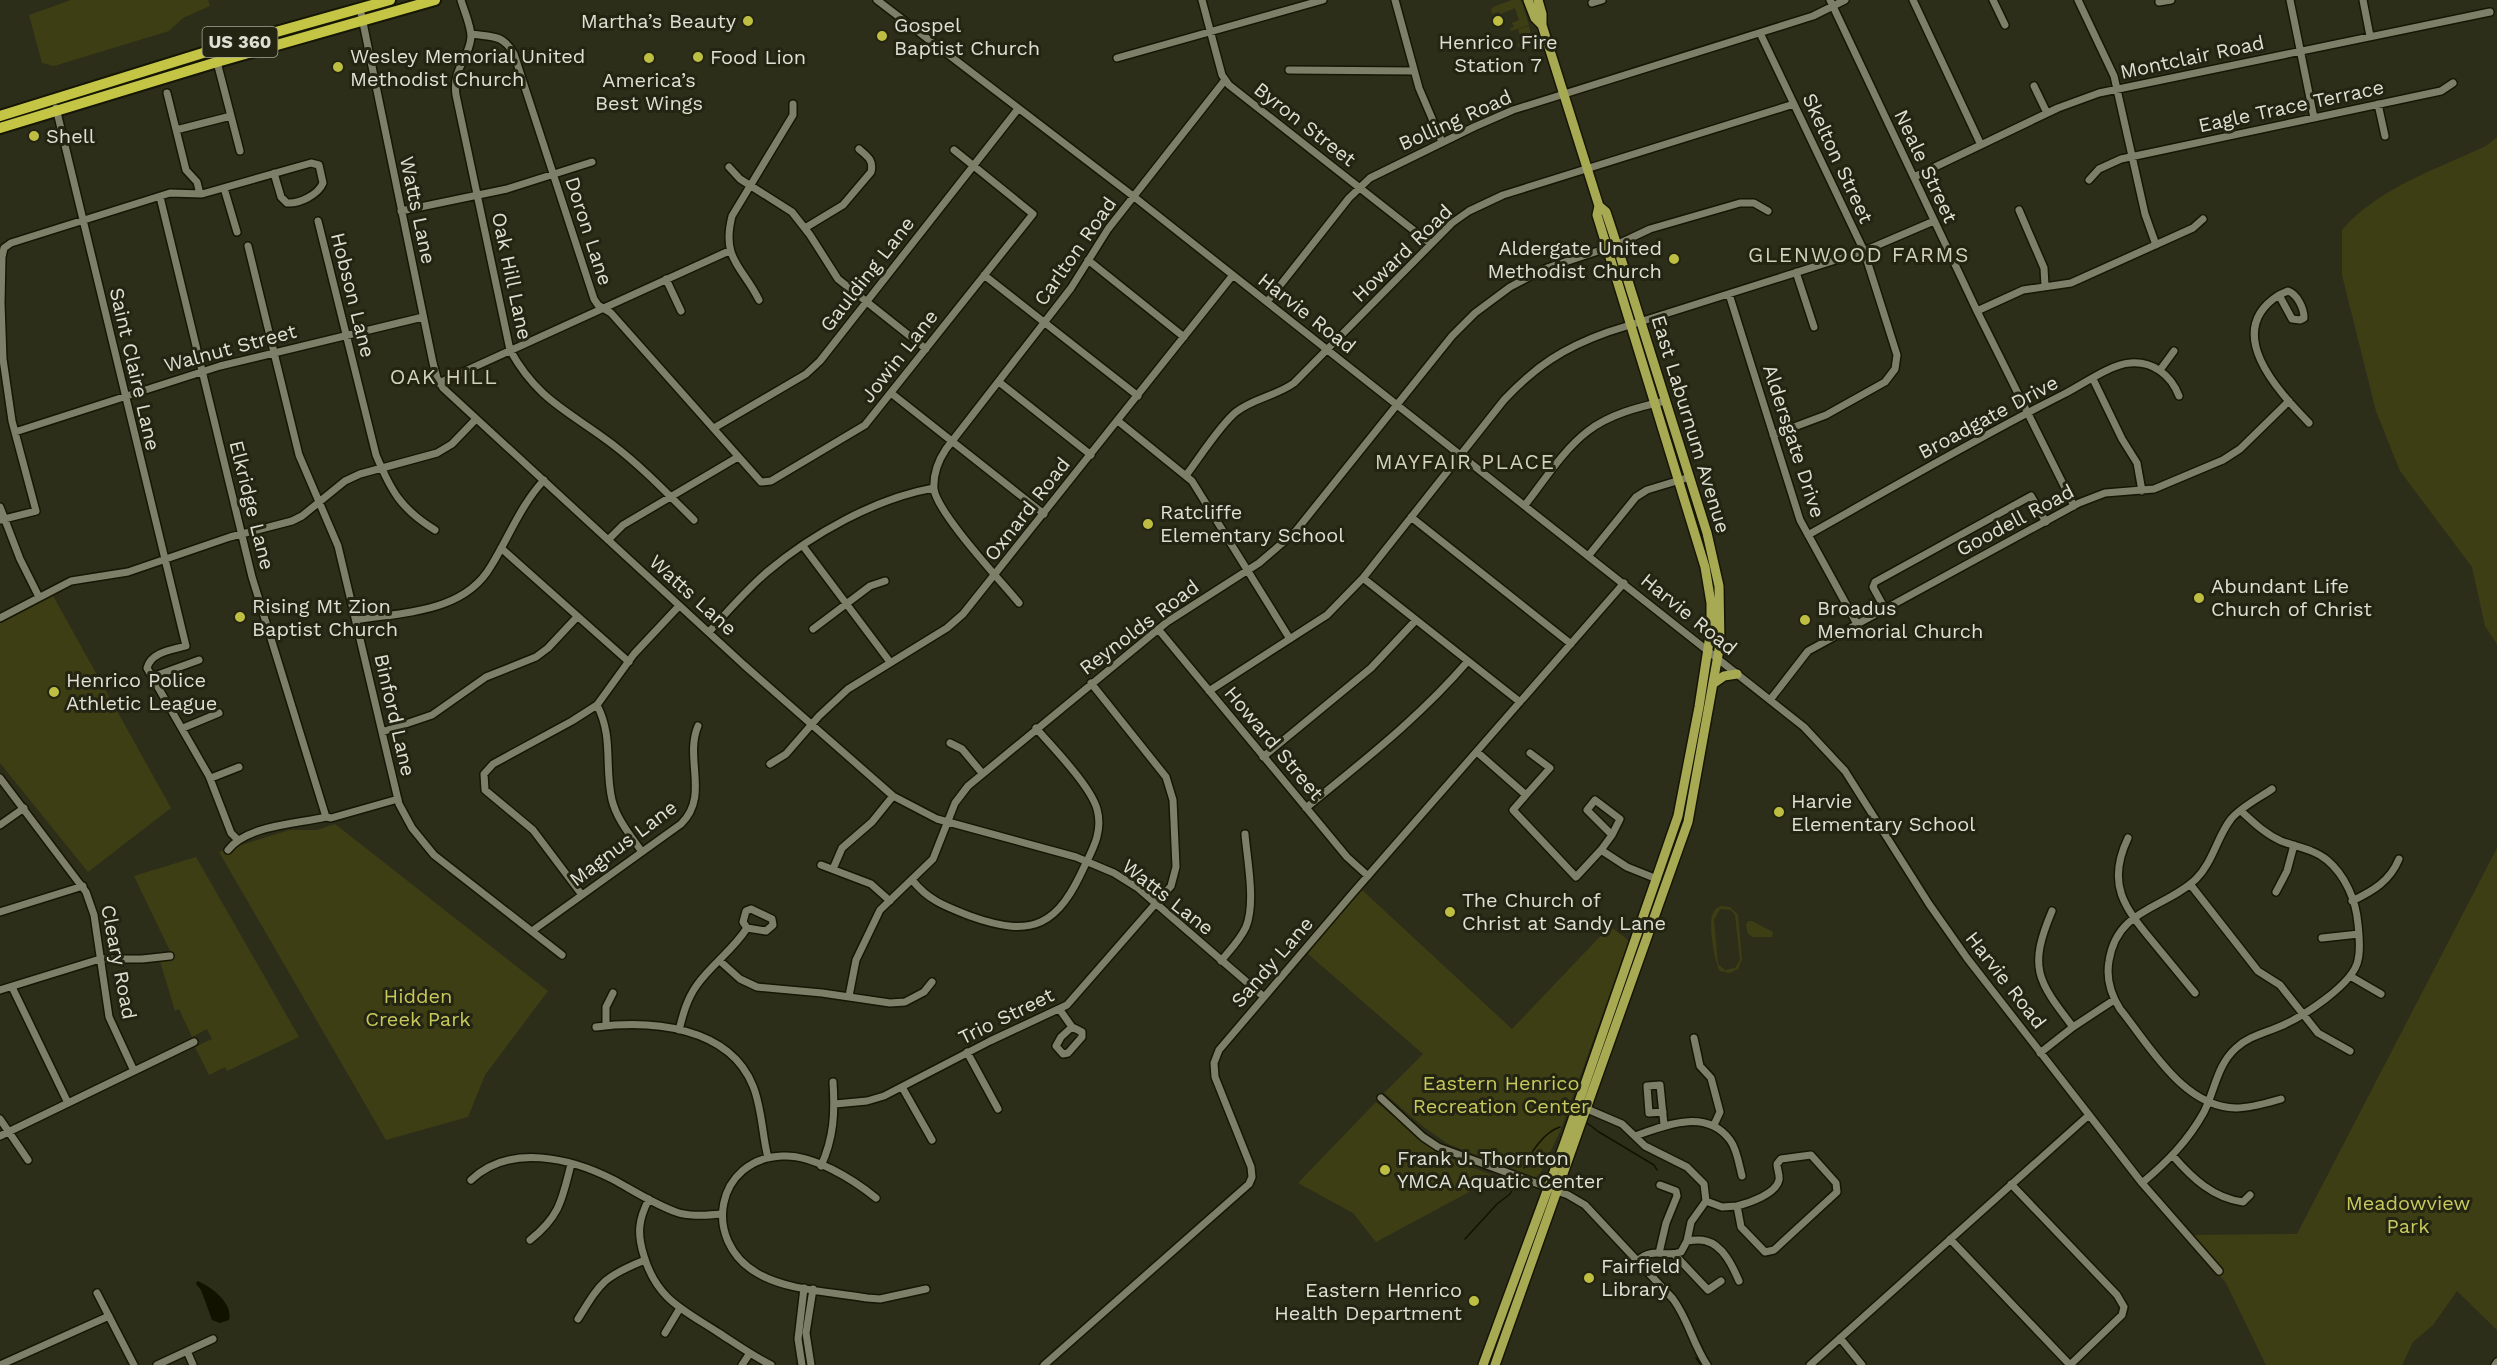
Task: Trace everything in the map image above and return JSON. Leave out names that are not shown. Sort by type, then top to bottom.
[{"type":"highway","name":"US 360","points":[[0,116],[390,0]]},
{"type":"highway","name":"US 360","points":[[0,128],[217,62],[435,0]]},
{"type":"main road","name":"East Laburnum Avenue","points":[[1528,0],[1534,18],[1542,26]]},
{"type":"main road","name":"East Laburnum Avenue","points":[[1495,1365],[1685,832],[1714,683],[1721,623],[1718,575],[1690,477],[1611,246],[1606,212],[1598,210],[1542,26],[1542,14],[1538,0]]},
{"type":"main road","name":"East Laburnum Avenue","points":[[1483,1365],[1657,879],[1682,800],[1708,651],[1711,603],[1707,579],[1655,403],[1636,324]]},
{"type":"main road","points":[[1714,683],[1724,676],[1737,674]]},
{"type":"street","points":[[461,0],[471,34]]},
{"type":"street","name":"Harvie Road","points":[[877,0],[1133,196],[1804,727],[1845,771],[1942,924],[2040,1053],[2142,1183],[2219,1271]]},
{"type":"street","name":"Byron Street","points":[[1202,0],[1225,80],[1431,244]]},
{"type":"street","points":[[1117,58],[1323,0]]},
{"type":"street","points":[[1395,0],[1421,94],[1442,142]]},
{"type":"street","points":[[1592,3],[1602,0]]},
{"type":"street","name":"Bolling Road","points":[[1267,302],[1359,187],[1372,176],[1491,119],[1563,94],[1813,16],[1831,3],[1845,0]]},
{"type":"street","points":[[1913,0],[1981,145]]},
{"type":"street","points":[[1993,0],[2005,25]]},
{"type":"street","points":[[2078,0],[2110,67],[2145,214],[2156,245]]},
{"type":"street","points":[[2159,2],[2171,0]]},
{"type":"street","points":[[2290,0],[2314,118]]},
{"type":"street","points":[[2363,0],[2370,36]]},
{"type":"street","name":"Neale Street","points":[[1831,3],[1977,311],[2074,506]]},
{"type":"street","name":"Watts Lane","points":[[360,8],[423,317],[439,383],[679,606],[811,725],[893,795],[923,813],[1088,861],[1122,878],[1156,904],[1264,997]]},
{"type":"street","name":"Montclair Road","points":[[1914,177],[2068,104],[2117,89],[2490,12]]},
{"type":"street","name":"Skelton Street","points":[[1760,33],[1864,251],[1897,355],[1895,369],[1886,382],[1834,411],[1773,435]]},
{"type":"street","name":"Doron Lane","points":[[471,34],[501,38],[508,43],[514,54],[594,299],[611,313],[761,482]]},
{"type":"street","name":"Oak Hill Lane","points":[[471,34],[470,44],[457,72],[455,84],[510,350],[545,397],[612,444],[694,520]]},
{"type":"street","points":[[217,62],[240,151]]},
{"type":"street","points":[[1289,70],[1414,71]]},
{"type":"street","name":"Carlton Road","points":[[934,488],[937,465],[952,441],[1045,323],[1108,229],[1225,80]]},
{"type":"street","name":"Eagle Trace Terrace","points":[[2089,180],[2099,169],[2132,156],[2441,91],[2454,83]]},
{"type":"street","points":[[2034,86],[2048,113]]},
{"type":"street","points":[[167,93],[186,170],[197,182],[200,194]]},
{"type":"street","name":"Saint Claire Lane","points":[[53,99],[186,646],[157,654],[147,668],[152,677]]},
{"type":"street","points":[[759,300],[729,251],[728,239],[732,216],[793,115],[793,104]]},
{"type":"street","name":"Howard Road","points":[[1186,474],[1235,412],[1254,401],[1287,388],[1431,244],[1469,211],[1503,195],[1794,104]]},
{"type":"street","points":[[2378,104],[2385,136]]},
{"type":"street","name":"Gaulding Lane","points":[[714,428],[812,369],[1018,108]]},
{"type":"street","points":[[176,130],[231,116]]},
{"type":"street","points":[[806,228],[843,205],[871,172],[871,160],[859,149]]},
{"type":"street","points":[[954,150],[973,166]]},
{"type":"street","points":[[401,211],[478,195],[554,175],[592,162]]},
{"type":"street","points":[[2,519],[36,511],[15,432],[3,359],[1,303],[4,248],[11,243],[172,193],[200,194],[274,173],[314,163],[320,168],[323,183],[317,192],[296,203],[287,203],[281,197],[274,173]]},
{"type":"street","name":"Jowin Lane","points":[[761,482],[771,481],[861,429],[1033,214],[973,166]]},
{"type":"street","points":[[729,167],[740,179],[792,212],[806,228],[835,275],[926,349]]},
{"type":"street","points":[[224,188],[237,231]]},
{"type":"street","name":"Elkridge Lane","points":[[160,197],[255,587],[326,816]]},
{"type":"street","name":"Reynolds Road","points":[[849,996],[856,960],[880,910],[913,881],[933,859],[955,803],[968,786],[1158,629],[1247,571],[1295,532],[1452,336],[1475,313],[1510,286],[1544,269],[1611,246],[1650,229],[1740,203],[1754,203],[1768,211]]},
{"type":"street","points":[[2019,210],[2044,268],[2045,286]]},
{"type":"street","points":[[1977,311],[2023,290],[2071,282],[2193,228],[2203,219]]},
{"type":"street","points":[[1209,691],[1327,615],[1363,578],[1504,400],[1526,377],[1551,357],[1578,343],[1864,251],[1934,221]]},
{"type":"street","name":"Hobson Lane","points":[[318,222],[368,427],[382,469],[391,489],[401,502],[415,516],[435,530]]},
{"type":"street","name":"Binford Lane","points":[[248,246],[299,455],[338,546],[398,799],[412,828],[427,848],[562,955]]},
{"type":"street","points":[[439,383],[729,251]]},
{"type":"street","points":[[1088,260],[1184,337]]},
{"type":"street","points":[[1796,272],[1814,327]]},
{"type":"street","points":[[984,275],[1138,396]]},
{"type":"street","name":"Oxnard Road","points":[[770,764],[786,754],[811,725],[848,689],[959,618],[1233,275]]},
{"type":"street","points":[[666,279],[681,311]]},
{"type":"street","name":"Aldersgate Drive","points":[[1729,294],[1797,510],[1808,535],[1857,624]]},
{"type":"street","points":[[2279,295],[2268,302],[2259,313],[2253,328],[2253,337],[2265,366],[2289,401],[2309,423]]},
{"type":"street","name":"Walnut Street","points":[[15,432],[203,371],[423,317]]},
{"type":"street","points":[[2174,351],[2160,370],[2175,385],[2179,396]]},
{"type":"street","name":"Broadgate Drive","points":[[1808,535],[2027,413],[2093,379],[2130,363],[2160,370]]},
{"type":"street","points":[[2093,379],[2122,439],[2137,463],[2142,491]]},
{"type":"street","points":[[999,382],[1091,455]]},
{"type":"street","points":[[891,393],[1044,514]]},
{"type":"street","points":[[1525,505],[1569,449],[1588,431],[1610,417],[1665,400]]},
{"type":"street","name":"Goodell Road","points":[[1770,700],[1808,651],[2074,506],[2105,494],[2142,491],[2163,486],[2230,457],[2289,401]]},
{"type":"street","points":[[0,618],[80,578],[122,573],[302,516],[345,481],[437,453],[452,444],[476,418]]},
{"type":"street","points":[[1118,421],[1186,474],[1290,639]]},
{"type":"street","points":[[608,540],[624,525],[738,457]]},
{"type":"street","points":[[1589,555],[1636,497],[1647,490],[1690,477]]},
{"type":"street","points":[[356,620],[428,608],[452,601],[465,594],[483,579],[523,506],[544,480]]},
{"type":"street","points":[[709,632],[758,580],[803,546],[872,507],[904,495],[934,488],[945,513],[1019,603]]},
{"type":"street","points":[[1885,609],[1873,586],[1875,582],[2031,496],[2046,522]]},
{"type":"street","points":[[0,507],[2,519],[39,597]]},
{"type":"street","points":[[1411,518],[1571,644]]},
{"type":"street","points":[[803,546],[890,662]]},
{"type":"street","points":[[501,548],[629,662]]},
{"type":"street","points":[[1363,578],[1520,702]]},
{"type":"street","points":[[813,629],[870,586],[885,581]]},
{"type":"street","name":"Sandy Lane","points":[[1044,1365],[1249,1184],[1252,1177],[1251,1167],[1218,1090],[1215,1077],[1214,1063],[1224,1043],[1624,584]]},
{"type":"street","points":[[582,895],[526,823],[489,794],[484,786],[483,776],[493,764],[597,705],[629,662],[679,606]]},
{"type":"street","points":[[382,732],[432,715],[486,677],[536,657],[578,617]]},
{"type":"street","points":[[1263,757],[1371,668],[1416,620]]},
{"type":"street","name":"Howard Street","points":[[1158,629],[1306,808],[1347,856],[1368,876]]},
{"type":"street","points":[[199,660],[152,677],[211,778],[231,833],[237,839]]},
{"type":"street","points":[[1306,808],[1410,722],[1436,698],[1468,661]]},
{"type":"street","name":"Trio Street","points":[[835,1104],[867,1101],[884,1096],[967,1052],[1060,1010],[1084,988],[1171,886],[1176,867],[1173,800],[1170,788],[1159,766],[1091,683]]},
{"type":"street","points":[[597,705],[607,727],[610,785],[614,807],[622,824],[642,852]]},
{"type":"street","points":[[183,728],[219,713]]},
{"type":"street","name":"Magnus Lane","points":[[532,931],[681,824],[694,808],[696,794],[694,738],[698,726]]},
{"type":"street","points":[[913,881],[927,897],[943,906],[992,924],[1024,927],[1045,920],[1065,904],[1088,861],[1099,830],[1095,802],[1036,729]]},
{"type":"street","points":[[950,743],[962,749],[982,773]]},
{"type":"street","points":[[1478,752],[1526,795]]},
{"type":"street","points":[[1530,753],[1550,768],[1513,810],[1576,877],[1601,850],[1612,835],[1620,819],[1593,801],[1587,810],[1612,835]]},
{"type":"street","points":[[211,778],[239,767]]},
{"type":"street","name":"Cleary Road","points":[[0,778],[83,886],[93,909],[110,1017],[134,1071]]},
{"type":"street","points":[[2272,789],[2231,819],[2203,872],[2190,884],[2133,918],[2116,939],[2109,957],[2108,974],[2114,1000],[2177,1081],[2189,1091],[2208,1102],[2226,1107],[2245,1107],[2281,1099]]},
{"type":"street","points":[[833,869],[842,848],[872,822],[893,795]]},
{"type":"street","points":[[228,850],[237,839],[280,825],[326,816],[331,818],[398,799]]},
{"type":"street","points":[[0,825],[24,808]]},
{"type":"street","points":[[2142,1183],[2173,1156],[2186,1140],[2208,1102],[2220,1069],[2235,1049],[2250,1038],[2288,1023],[2302,1014],[2347,981],[2358,962],[2357,915],[2342,877],[2324,858],[2269,834],[2241,811]]},
{"type":"street","points":[[1221,961],[1241,936],[1247,924],[1250,909],[1245,834]]},
{"type":"street","points":[[2128,838],[2120,857],[2117,876],[2121,896],[2133,918],[2194,993]]},
{"type":"street","points":[[2276,892],[2287,872],[2294,845]]},
{"type":"street","points":[[1601,850],[1628,867],[1657,879]]},
{"type":"street","points":[[2352,901],[2387,879],[2393,873],[2398,859]]},
{"type":"street","points":[[821,865],[871,884],[890,901]]},
{"type":"street","points":[[2190,884],[2240,951],[2258,971],[2280,984],[2302,1014],[2326,1039],[2350,1051]]},
{"type":"street","points":[[0,912],[83,886]]},
{"type":"street","points":[[2052,911],[2041,937],[2038,956],[2039,971],[2048,995],[2073,1027]]},
{"type":"street","points":[[679,1030],[692,993],[702,978],[735,947],[747,928]]},
{"type":"street","points":[[2322,938],[2359,934]]},
{"type":"street","points":[[0,990],[100,958],[142,959],[170,956]]},
{"type":"street","points":[[720,961],[740,979],[758,987],[849,996],[890,1003],[905,1002],[924,992],[932,982]]},
{"type":"street","points":[[2350,976],[2381,994]]},
{"type":"street","points":[[12,987],[68,1103]]},
{"type":"street","points":[[606,1026],[606,1007],[613,993]]},
{"type":"street","points":[[2040,1053],[2073,1027],[2114,1000]]},
{"type":"street","points":[[1060,1010],[1072,1027]]},
{"type":"street","points":[[596,1027],[641,1024],[679,1030],[720,1047],[743,1067],[756,1095],[768,1158]]},
{"type":"street","points":[[1694,1038],[1700,1066],[1711,1077],[1720,1112],[1714,1125]]},
{"type":"street","points":[[0,1136],[194,1042]]},
{"type":"street","points":[[967,1052],[998,1109]]},
{"type":"street","points":[[821,1166],[834,1128],[833,1082]]},
{"type":"street","points":[[902,1087],[932,1140]]},
{"type":"street","points":[[1381,1098],[1423,1137],[1438,1147],[1547,1188],[1585,1205],[1684,1314],[1699,1353],[1707,1365]]},
{"type":"street","points":[[1587,1109],[1622,1124],[1645,1146],[1687,1167],[1704,1184],[1706,1201],[1691,1222],[1687,1240],[1681,1252],[1647,1254],[1637,1261]]},
{"type":"street","points":[[1663,1112],[1664,1125]]},
{"type":"street","points":[[1810,1365],[2089,1115]]},
{"type":"street","points":[[0,1119],[28,1160]]},
{"type":"street","points":[[1635,1136],[1682,1120],[1714,1125],[1731,1141],[1742,1176]]},
{"type":"street","points":[[1706,1201],[1727,1208],[1760,1199],[1779,1180],[1777,1164],[1785,1158],[1811,1155],[1838,1186],[1837,1192],[1774,1250],[1768,1252],[1762,1250],[1741,1227],[1737,1206]]},
{"type":"street","points":[[876,1198],[853,1179],[821,1166],[791,1156],[768,1158],[747,1168],[735,1180],[721,1214],[728,1244],[745,1264],[768,1279],[804,1288],[880,1299],[926,1289]]},
{"type":"street","points":[[2173,1156],[2201,1184],[2216,1194],[2243,1202],[2250,1196]]},
{"type":"street","points":[[471,1180],[493,1165],[510,1159],[534,1157],[595,1171],[677,1212],[696,1216],[721,1214]]},
{"type":"street","points":[[530,1240],[555,1216],[562,1201],[571,1164]]},
{"type":"street","points":[[1950,1239],[2070,1365],[2122,1315],[2124,1307],[2117,1295],[2011,1184]]},
{"type":"street","points":[[1659,1253],[1666,1223],[1677,1196],[1676,1191],[1660,1185]]},
{"type":"street","points":[[649,1199],[640,1216],[639,1241],[656,1285],[680,1308],[771,1365]]},
{"type":"street","points":[[1687,1240],[1705,1240],[1712,1243],[1729,1260],[1739,1281]]},
{"type":"street","points":[[1674,1254],[1708,1290],[1720,1281]]},
{"type":"street","points":[[578,1319],[604,1281],[617,1271],[645,1260]]},
{"type":"street","points":[[802,1365],[798,1339],[804,1288]]},
{"type":"street","points":[[811,1365],[806,1333],[813,1289]]},
{"type":"street","points":[[97,1293],[134,1365]]},
{"type":"street","points":[[664,1333],[680,1308]]},
{"type":"street","points":[[2,1365],[109,1316]]},
{"type":"street","points":[[1840,1338],[1862,1365]]},
{"type":"street","points":[[157,1365],[213,1339]]},
{"type":"street","points":[[187,1351],[193,1365]]},
{"type":"street","points":[[742,1365],[750,1353]]},
{"type":"green space","points":[[71,0],[208,0],[210,6],[183,18],[169,31],[54,66],[42,63],[29,15]]},
{"type":"green space","points":[[1512,0],[1520,0],[1529,25],[1511,31],[1510,28],[1514,27],[1512,23],[1519,20],[1515,8],[1501,14],[1498,12],[1492,14],[1491,10],[1493,7]]},
{"type":"green space","points":[[1529,26],[1533,42],[1519,48],[1517,44],[1522,42],[1518,29]]},
{"type":"green space","points":[[2497,137],[2497,644],[2485,626],[2472,567],[2400,471],[2376,411],[2342,275],[2342,230],[2373,202],[2390,191],[2486,146]]},
{"type":"green space","name":"Henrico Police Athletic League","points":[[52,594],[171,808],[88,872],[0,763],[0,621]]},
{"type":"green space","name":"Hidden Creek Park","points":[[335,824],[548,991],[485,1075],[468,1117],[386,1140],[219,852],[289,830],[317,830]]},
{"type":"green space","name":"Meadowview Park","points":[[2497,848],[2497,1330],[2457,1291],[2433,1325],[2413,1342],[2402,1365],[2266,1365],[2226,1283],[2187,1237],[2297,1234]]},
{"type":"green space","points":[[196,857],[299,1037],[227,1071],[225,1067],[209,1075],[195,1047],[212,1039],[207,1029],[192,1037],[179,1009],[175,1011],[160,961],[173,957],[134,876]]},
{"type":"green space","name":"Eastern Henrico Recreation Center","points":[[1362,890],[1512,1029],[1610,926],[1629,941],[1561,1129],[1539,1176],[1534,1177],[1448,1144],[1421,1125],[1384,1093],[1423,1054],[1307,953]]},
{"type":"green space","points":[[1721,906],[1730,907],[1738,915],[1742,959],[1738,969],[1730,973],[1720,971],[1716,959],[1712,942],[1713,913]],"holes":[[[1720,909],[1731,910],[1735,915],[1740,960],[1735,968],[1725,970],[1718,964],[1714,920]]]},
{"type":"green space","points":[[1748,921],[1773,932],[1772,937],[1753,937],[1748,934],[1746,925]]},
{"type":"green space","name":"Eastern Henrico Recreation Center","points":[[1376,1102],[1435,1150],[1458,1162],[1497,1177],[1376,1242],[1353,1213],[1298,1183]]},
{"type":"shaded area","points":[[197,1281],[215,1291],[225,1302],[230,1314],[229,1320],[220,1323],[212,1320],[201,1290],[196,1284]]},
{"type":"waterway","points":[[1587,1123],[1654,1165],[1657,1170]]},
{"type":"waterway","points":[[1524,1168],[1538,1144],[1548,1133],[1560,1127]]},
{"type":"waterway","points":[[1465,1239],[1497,1204],[1510,1194],[1514,1186]]},
{"type":"waterway","points":[[1696,1358],[1701,1365]]},
{"type":"place","name":"Martha’s Beauty","points":[[748,21]]},
{"type":"place","name":"Henrico Fire Station 7","points":[[1498,21]]},
{"type":"place","name":"Gospel Baptist Church","points":[[882,36]]},
{"type":"place","name":"Food Lion","points":[[698,57]]},
{"type":"place","name":"America’s Best Wings","points":[[649,58]]},
{"type":"place","name":"Wesley Memorial United Methodist Church","points":[[338,67]]},
{"type":"place","name":"Shell","points":[[34,136]]},
{"type":"place","name":"Aldergate United Methodist Church","points":[[1674,259]]},
{"type":"place","name":"Ratcliffe Elementary School","points":[[1148,524]]},
{"type":"place","name":"Abundant Life Church of Christ","points":[[2199,598]]},
{"type":"place","name":"Rising Mt Zion Baptist Church","points":[[240,617]]},
{"type":"place","name":"Broadus Memorial Church","points":[[1805,620]]},
{"type":"place","name":"Henrico Police Athletic League","points":[[54,692]]},
{"type":"place","name":"Harvie Elementary School","points":[[1779,812]]},
{"type":"place","name":"The Church of Christ at Sandy Lane","points":[[1450,912]]},
{"type":"place","name":"Frank J. Thornton YMCA Aquatic Center","points":[[1385,1170]]},
{"type":"place","name":"Fairfield Library","points":[[1589,1278]]},
{"type":"place","name":"Eastern Henrico Health Department","points":[[1474,1301]]},
{"type":"district","name":"GLENWOOD FARMS","points":[[1859,255]]},
{"type":"district","name":"OAK HILL","points":[[444,377]]},
{"type":"district","name":"MAYFAIR PLACE","points":[[1465,462]]}]
